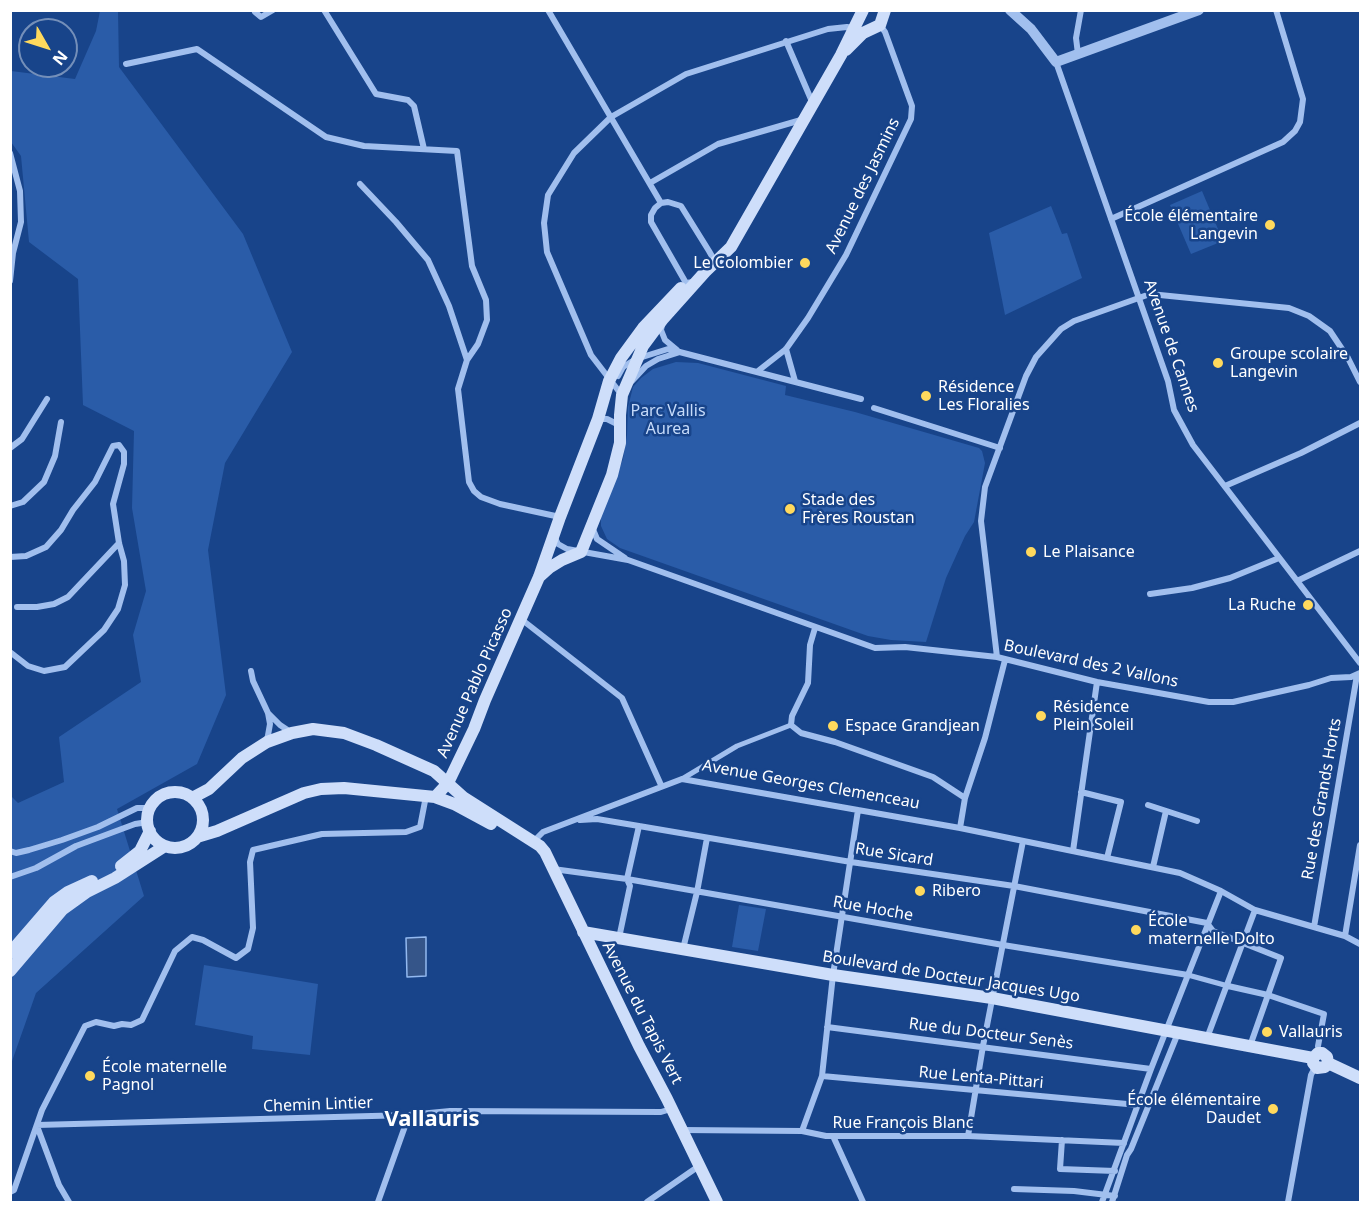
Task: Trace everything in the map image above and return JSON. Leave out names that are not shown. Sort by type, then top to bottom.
[{"type":"main road","points":[[539,577],[562,560],[581,552],[612,475],[620,443],[622,395],[636,359],[648,338],[691,282],[743,228],[859,19],[864,26],[881,18]]},
{"type":"main road","points":[[841,55],[881,18]]},
{"type":"main road","name":"Avenue Pablo Picasso","points":[[430,796],[448,783],[521,619],[539,577],[611,382],[632,342],[667,301],[691,282]]},
{"type":"main road","points":[[192,798],[209,789],[242,758],[267,742],[292,733],[314,729],[344,733],[434,771],[464,797],[534,841]]},
{"type":"main road","points":[[197,837],[217,831],[304,793],[321,789],[344,788],[430,796],[461,807],[496,828],[534,841]]},
{"type":"main road","points":[[10,953],[54,902],[68,892],[116,869],[140,851],[149,827],[150,808],[161,796],[169,793],[185,794],[197,803],[203,816],[201,831],[197,837],[179,848],[165,846],[156,840],[149,827]]},
{"type":"main road","name":"Avenue du Tapis Vert","points":[[534,841],[545,852],[717,1203]]},
{"type":"main road","points":[[10,971],[62,910],[87,892],[115,878],[165,846]]},
{"type":"main road","name":"Boulevard de Docteur Jacques Ugo","points":[[583,932],[833,975],[992,998],[1250,1046],[1314,1062],[1318,1053],[1323,1053],[1328,1063],[1360,1078]]},
{"type":"street","points":[[255,12],[261,17],[273,10]]},
{"type":"street","points":[[324,10],[376,94],[408,100],[414,106],[424,149]]},
{"type":"street","points":[[548,10],[661,203]]},
{"type":"street","name":"Avenue de Cannes","points":[[1010,10],[1031,29],[1056,62],[1168,381],[1174,410],[1192,445],[1360,663]]},
{"type":"street","points":[[1078,54],[1076,38],[1081,10]]},
{"type":"street","points":[[1056,62],[1199,10]]},
{"type":"street","points":[[1111,219],[1282,142],[1295,131],[1300,122],[1303,99],[1276,10]]},
{"type":"street","name":"Avenue des Jasmins","points":[[758,371],[786,349],[808,318],[846,255],[911,119],[912,106],[881,18]]},
{"type":"street","points":[[680,352],[667,355],[646,366],[622,395],[611,382],[591,355],[547,252],[544,223],[548,195],[574,153],[610,117],[686,74],[786,41],[828,29],[847,27],[859,19]]},
{"type":"street","points":[[786,41],[813,105]]},
{"type":"street","points":[[126,64],[197,49],[326,137],[364,146],[457,151],[472,266],[486,300],[487,320],[478,345],[467,360],[458,389],[469,482],[481,497],[500,504],[560,517]]},
{"type":"street","points":[[650,183],[718,144],[805,119]]},
{"type":"street","points":[[10,153],[20,191],[21,222],[13,252],[10,281]]},
{"type":"street","points":[[360,184],[428,260],[449,306],[467,360]]},
{"type":"street","points":[[661,203],[675,203],[681,206],[712,262]]},
{"type":"street","points":[[661,203],[651,215],[651,222],[691,282]]},
{"type":"street","points":[[997,657],[981,521],[985,487],[1026,376],[1036,357],[1061,329],[1074,321],[1139,296],[1156,293],[1299,311],[1319,321],[1330,331],[1360,382]]},
{"type":"street","points":[[667,301],[666,306],[646,329],[648,338],[667,355]]},
{"type":"street","points":[[663,318],[661,330],[665,340],[680,352]]},
{"type":"street","points":[[611,382],[623,367],[636,359],[668,349],[861,399]]},
{"type":"street","points":[[786,349],[795,381]]},
{"type":"street","points":[[10,448],[22,439],[48,399]]},
{"type":"street","points":[[874,408],[1000,448]]},
{"type":"street","points":[[598,419],[607,419],[620,426]]},
{"type":"street","points":[[10,506],[23,502],[44,482],[55,456],[61,422]]},
{"type":"street","points":[[1225,486],[1301,453],[1360,423]]},
{"type":"street","points":[[10,557],[26,556],[46,547],[62,530],[95,482],[113,446],[119,445],[124,452],[124,464],[113,504],[118,543],[124,561],[125,585],[118,609],[104,630],[65,668],[44,671],[28,666],[10,652]]},
{"type":"street","points":[[591,526],[597,539],[628,560]]},
{"type":"street","points":[[554,533],[558,543],[567,549],[628,560]]},
{"type":"street","points":[[17,607],[54,604],[68,597],[118,543]]},
{"type":"street","points":[[1297,580],[1360,551]]},
{"type":"street","points":[[1150,594],[1192,588],[1230,578],[1280,558]]},
{"type":"street","name":"Boulevard des 2 Vallons","points":[[628,560],[875,648],[905,647],[997,657],[1097,682],[1209,702],[1222,702],[1359,674]]},
{"type":"street","points":[[521,619],[622,698],[661,785]]},
{"type":"street","points":[[791,725],[792,716],[808,683],[810,645],[815,628]]},
{"type":"street","points":[[960,828],[965,798],[985,738],[1005,660]]},
{"type":"street","points":[[251,671],[253,681],[268,713],[270,724],[267,742]]},
{"type":"street","name":"Rue des Grands Horts","points":[[1314,927],[1359,674]]},
{"type":"street","points":[[1073,851],[1097,682]]},
{"type":"street","points":[[268,713],[280,726],[292,733]]},
{"type":"street","points":[[682,778],[737,746],[791,725]]},
{"type":"street","points":[[791,725],[801,733],[835,742],[933,777],[965,798]]},
{"type":"street","name":"Avenue Georges Clemenceau","points":[[534,841],[543,832],[682,778],[960,828],[1180,873],[1256,910],[1346,936],[1360,944]]},
{"type":"street","points":[[1081,792],[1121,802],[1107,858]]},
{"type":"street","points":[[10,1192],[14,1190],[42,1110],[85,1026],[96,1022],[114,1026],[130,1025],[142,1020],[175,951],[184,941],[192,937],[203,940],[236,958],[248,949],[253,928],[250,862],[253,850],[322,834],[406,832],[420,827],[430,796]]},
{"type":"street","points":[[1148,805],[1197,821]]},
{"type":"street","points":[[10,851],[29,850],[62,840],[98,827],[137,808],[150,808]]},
{"type":"street","points":[[802,1131],[822,1076],[833,975],[858,810]]},
{"type":"street","points":[[1153,867],[1166,811]]},
{"type":"street","name":"Rue Sicard","points":[[576,820],[597,819],[851,862],[1014,886],[1207,923]]},
{"type":"street","points":[[10,877],[36,868],[76,846],[135,825],[149,827]]},
{"type":"street","points":[[619,938],[630,886],[627,879],[639,826]]},
{"type":"street","points":[[683,949],[707,838]]},
{"type":"street","points":[[968,1136],[1023,841]]},
{"type":"street","points":[[1346,936],[1360,847]]},
{"type":"street","name":"Rue Hoche","points":[[553,869],[627,879],[842,918],[1188,975]]},
{"type":"street","points":[[1102,1203],[1159,1079],[1188,975],[1221,891]]},
{"type":"street","points":[[1207,1039],[1256,910]]},
{"type":"street","points":[[1207,923],[1213,931],[1281,958],[1250,1046]]},
{"type":"street","points":[[1188,975],[1268,995],[1324,1014],[1318,1046]]},
{"type":"street","name":"Rue du Docteur Senès","points":[[827,1028],[983,1046],[1150,1072],[1159,1079]]},
{"type":"street","points":[[1014,1189],[1074,1191],[1105,1195],[1113,1199],[1120,1176],[1124,1143],[1150,1072],[1172,1032]]},
{"type":"street","points":[[1288,1203],[1314,1062]]},
{"type":"street","name":"Rue Lenta-Pittari","points":[[822,1076],[976,1091],[1149,1103]]},
{"type":"street","name":"Chemin Lintier","points":[[37,1125],[409,1115],[450,1110],[661,1112],[672,1109]]},
{"type":"street","points":[[378,1203],[409,1115]]},
{"type":"street","points":[[37,1125],[69,1203]]},
{"type":"street","name":"Rue François Blanc","points":[[682,1130],[802,1131],[833,1136],[968,1136],[1124,1143]]},
{"type":"street","points":[[833,1136],[863,1203]]},
{"type":"street","points":[[1062,1140],[1060,1169],[1114,1173],[1120,1176]]},
{"type":"street","points":[[647,1203],[699,1166]]},
{"type":"green space","points":[[100,11],[118,11],[119,67],[243,234],[292,352],[225,463],[208,550],[226,695],[197,764],[117,809],[144,896],[36,993],[11,1064],[11,796],[18,803],[64,782],[59,737],[141,682],[133,635],[146,591],[132,508],[134,431],[83,405],[78,279],[29,242],[21,156],[11,142],[11,71],[18,72],[18,78],[78,78],[78,72],[96,31]]},
{"type":"green space","points":[[1202,191],[1223,241],[1191,254],[1170,205]]},
{"type":"green space","points":[[1051,206],[1062,234],[1067,233],[1082,278],[1005,315],[989,233]]},
{"type":"green space","name":"Stade des Frères Roustan","points":[[676,362],[698,363],[786,386],[785,395],[855,412],[979,448],[982,451],[985,463],[974,522],[946,578],[926,642],[868,636],[620,548],[607,539],[601,526],[601,516],[623,459],[628,407],[633,387],[653,369]]},
{"type":"green space","points":[[739,905],[766,909],[758,951],[732,947]]},
{"type":"green space","points":[[204,965],[318,984],[310,1055],[252,1049],[253,1036],[195,1025]]},
{"type":"shaded area","points":[[426,937],[426,976],[407,977],[406,938]]},
{"type":"place","name":"École élémentaire Langevin","points":[[1270,225]]},
{"type":"place","name":"Le Colombier","points":[[805,263]]},
{"type":"place","name":"Groupe scolaire Langevin","points":[[1218,363]]},
{"type":"place","name":"Résidence Les Floralies","points":[[926,396]]},
{"type":"place","name":"Stade des Frères Roustan","points":[[790,509]]},
{"type":"place","name":"Le Plaisance","points":[[1031,552]]},
{"type":"place","name":"La Ruche","points":[[1308,605]]},
{"type":"place","name":"Résidence Plein Soleil","points":[[1041,716]]},
{"type":"place","name":"Espace Grandjean","points":[[833,726]]},
{"type":"place","name":"Ribero","points":[[920,891]]},
{"type":"place","name":"École maternelle Dolto","points":[[1136,930]]},
{"type":"place","name":"Vallauris","points":[[1267,1032]]},
{"type":"place","name":"École maternelle Pagnol","points":[[90,1076]]},
{"type":"place","name":"École élémentaire Daudet","points":[[1273,1109]]},
{"type":"district","name":"Vallauris","points":[[432,1120]]},
{"type":"park label","name":"Parc Vallis Aurea","points":[[668,420]]}]
